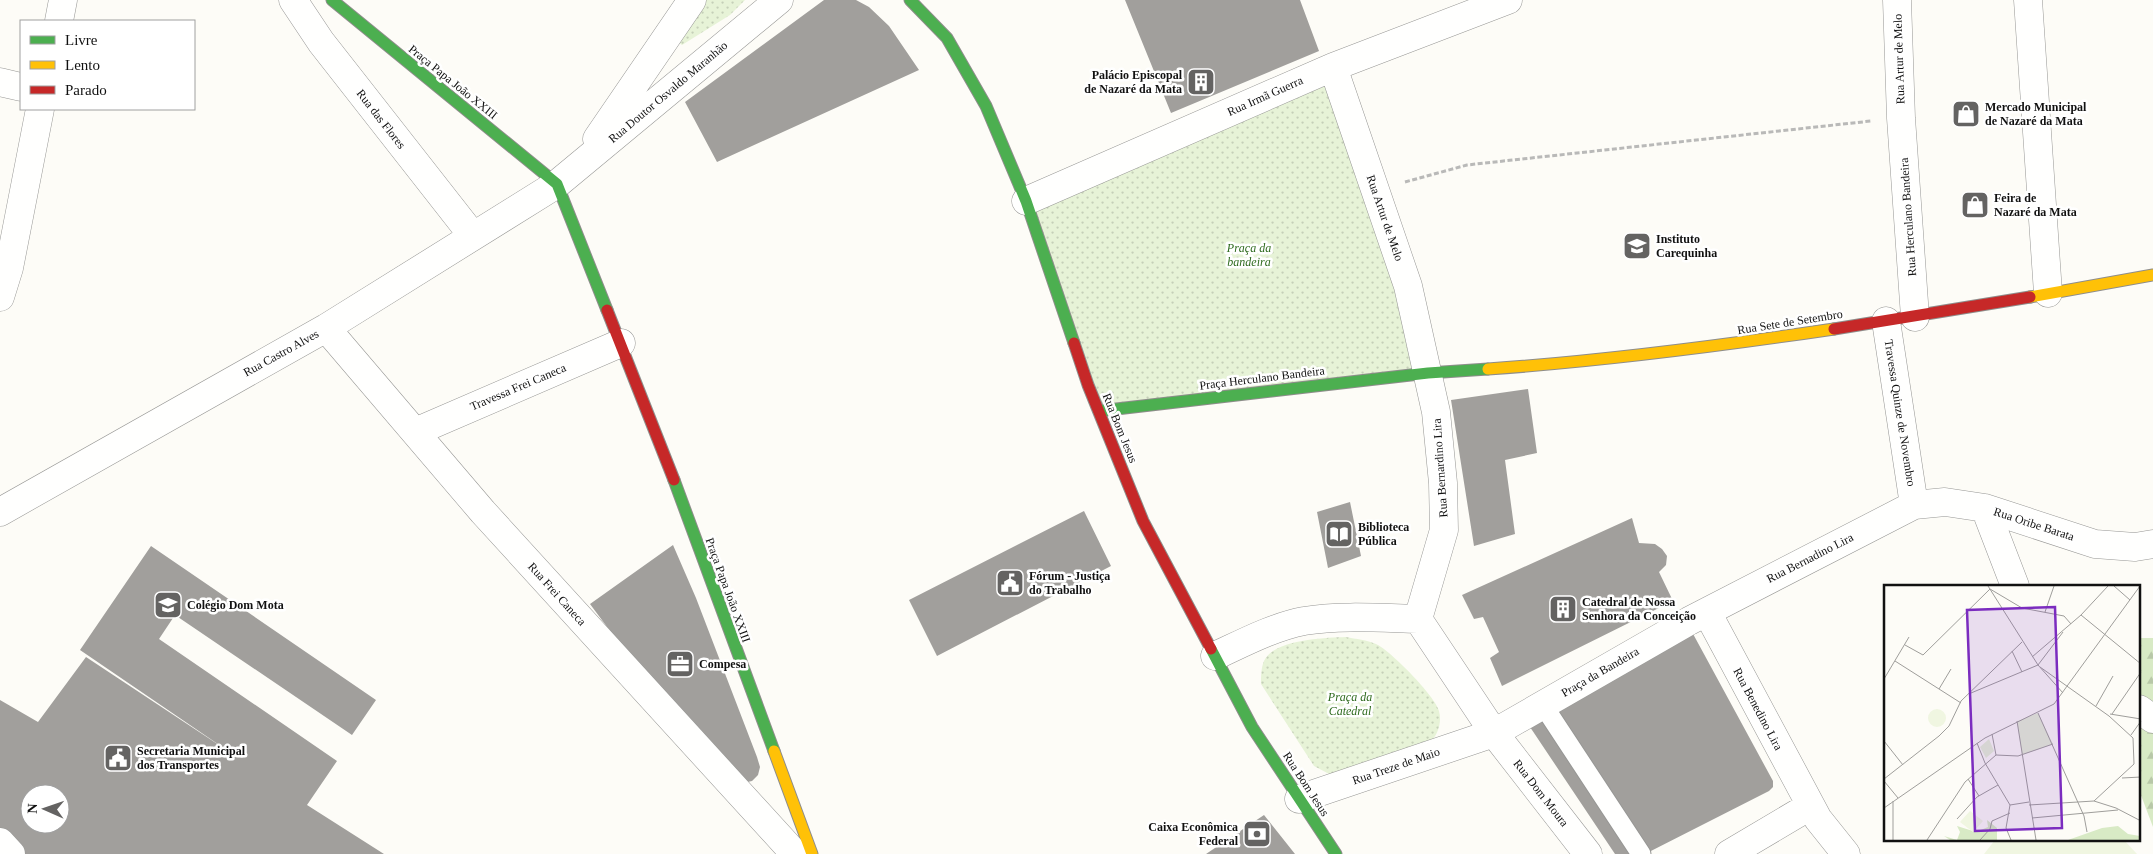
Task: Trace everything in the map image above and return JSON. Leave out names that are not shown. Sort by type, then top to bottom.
[{"type":"street","points":[[59,20],[63,0]]},
{"type":"street","name":"Rua das Flores","points":[[293,0],[327,50],[474,236]]},
{"type":"street","name":"Praça Papa João XXIII","points":[[332,0],[557,184],[663,451],[812,854]]},
{"type":"street","points":[[579,166],[692,0]]},
{"type":"street","name":"Rua Doutor Osvaldo Maranhão","points":[[557,184],[779,0]]},
{"type":"street","name":"Rua Bom Jesus","points":[[910,0],[947,38],[986,106],[1026,201],[1099,411],[1143,521],[1252,727],[1336,854]]},
{"type":"street","name":"Rua Irmã Guerra","points":[[1026,201],[1333,66],[1508,0]]},
{"type":"street","name":"Rua Artur de Melo","points":[[1897,0],[1901,118]]},
{"type":"street","points":[[2028,0],[2048,293]]},
{"type":"street","name":"Rua Artur de Melo","points":[[1333,66],[1408,286],[1428,373]]},
{"type":"street","points":[[0,82],[20,87]]},
{"type":"street","points":[[0,297],[9,268],[40,110]]},
{"type":"street","name":"Rua Herculano Bandeira","points":[[1901,118],[1915,317]]},
{"type":"street","name":"Rua Castro Alves","points":[[0,512],[326,328],[557,184]]},
{"type":"street","name":"Rua Sete de Setembro","points":[[1428,373],[1561,364],[1694,349],[1915,317],[2153,275]]},
{"type":"street","name":"Travessa Quinze de Novembro","points":[[1886,321],[1914,505]]},
{"type":"street","name":"Rua Frei Caneca","points":[[326,328],[483,512],[795,854]]},
{"type":"street","name":"Travessa Frei Caneca","points":[[415,432],[619,340]]},
{"type":"street","name":"Praça Herculano Bandeira","points":[[1099,411],[1428,373]]},
{"type":"street","name":"Rua Bernardino Lira","points":[[1418,619],[1434,571],[1444,530],[1443,483],[1436,412],[1428,373]]},
{"type":"street","name":"Rua Oribe Barata","points":[[1914,505],[1945,502],[1985,508],[2095,544],[2136,547],[2153,544]]},
{"type":"street","name":"Rua Bernadino Lira","points":[[1707,612],[1914,505]]},
{"type":"street","points":[[1985,508],[2015,585]]},
{"type":"street","name":"Praça da Bandeira","points":[[1494,733],[1707,612]]},
{"type":"street","name":"Rua Benedino Lira","points":[[1707,612],[1810,806]]},
{"type":"street","points":[[1215,656],[1273,630],[1303,622],[1352,617],[1418,619]]},
{"type":"street","name":"Rua Dom Moura","points":[[1418,619],[1494,733],[1588,854]]},
{"type":"street","points":[[2140,710],[2153,719]]},
{"type":"street","name":"Rua Treze de Maio","points":[[1298,799],[1494,733]]},
{"type":"street","points":[[1730,854],[1810,806],[1846,854]]},
{"type":"street","points":[[0,842],[12,854]]},
{"type":"lane","points":[[1543,705],[1641,854]]},
{"type":"path","points":[[1375,189],[1467,165],[1901,118]]},
{"type":"green space","points":[[704,0],[745,0],[730,15],[682,45],[674,39]]},
{"type":"green space","name":"Praça da bandeira","points":[[1333,67],[1428,373],[1099,411],[1026,201]]},
{"type":"green space","name":"Praça da Catedral","points":[[1346,637],[1376,644],[1401,664],[1436,704],[1440,715],[1440,724],[1430,743],[1331,775],[1314,766],[1261,684],[1261,672],[1264,661],[1278,648],[1301,641]]},
{"type":"green space","points":[[2140,638],[2153,638],[2153,827],[2140,793]]},
{"type":"green space","points":[[1993,842],[2126,842],[2137,854],[1984,854]]},
{"type":"building","points":[[824,0],[856,0],[869,7],[889,26],[919,70],[717,162],[685,102]]},
{"type":"building","name":"Palácio Episcopal de Nazaré da Mata","points":[[1125,0],[1300,0],[1319,51],[1171,113]]},
{"type":"building","points":[[1528,389],[1537,453],[1505,460],[1515,534],[1474,546],[1451,400]]},
{"type":"building","name":"Biblioteca Pública","points":[[1350,502],[1361,556],[1328,568],[1317,512]]},
{"type":"building","name":"Fórum - Justiça do Trabalho","points":[[1084,511],[1111,566],[937,656],[909,600]]},
{"type":"building","name":"Catedral de Nossa Senhora da Conceição","points":[[1632,518],[1639,543],[1655,544],[1667,556],[1666,565],[1659,572],[1673,601],[1502,686],[1490,658],[1499,652],[1483,617],[1474,619],[1462,595]]},
{"type":"building","name":"Compesa","points":[[673,545],[696,598],[757,757],[760,767],[758,775],[752,781],[743,783],[622,647],[590,604]]},
{"type":"building","points":[[151,546],[376,700],[352,735],[175,615],[159,639],[337,761],[307,805],[384,854],[21,854],[0,831],[0,700],[38,722],[86,657],[231,753],[80,650]]},
{"type":"building","points":[[1692,632],[1773,781],[1773,787],[1769,791],[1645,854],[1615,854],[1530,727]]},
{"type":"building","name":"Caixa Econômica Federal","points":[[1264,815],[1295,854],[1206,854]]},
{"type":"traffic: fast","points":[[332,0],[557,184],[607,310]]},
{"type":"traffic: fast","points":[[910,0],[947,38],[986,106],[1026,201],[1074,343]]},
{"type":"traffic: fast","points":[[1099,411],[1428,373],[1488,369]]},
{"type":"traffic: fast","points":[[674,480],[774,751]]},
{"type":"traffic: fast","points":[[1211,649],[1252,727],[1336,854]]},
{"type":"traffic: slow","points":[[2030,297],[2153,275]]},
{"type":"traffic: slow","points":[[1488,369],[1575,362],[1834,329]]},
{"type":"traffic: slow","points":[[774,751],[812,854]]},
{"type":"traffic: jam","points":[[1834,329],[2030,297]]},
{"type":"traffic: jam","points":[[607,310],[674,480]]},
{"type":"traffic: jam","points":[[1074,343],[1088,385],[1143,521],[1211,649]]},
{"type":"place","name":"Palácio Episcopal de Nazaré da Mata","points":[[1201,82]]},
{"type":"place","name":"Mercado Municipal de Nazaré da Mata","points":[[1966,114]]},
{"type":"place","name":"Feira de Nazaré da Mata","points":[[1975,205]]},
{"type":"place","name":"Instituto Carequinha","points":[[1637,246]]},
{"type":"place","name":"Biblioteca Pública","points":[[1339,534]]},
{"type":"place","name":"Fórum - Justiça do Trabalho","points":[[1010,583]]},
{"type":"place","name":"Colégio Dom Mota","points":[[168,605]]},
{"type":"place","name":"Catedral de Nossa Senhora da Conceição","points":[[1563,609]]},
{"type":"place","name":"Compesa","points":[[680,664]]},
{"type":"place","name":"Secretaria Municipal dos Transportes","points":[[118,758]]},
{"type":"place","name":"Caixa Econômica Federal","points":[[1257,834]]}]
